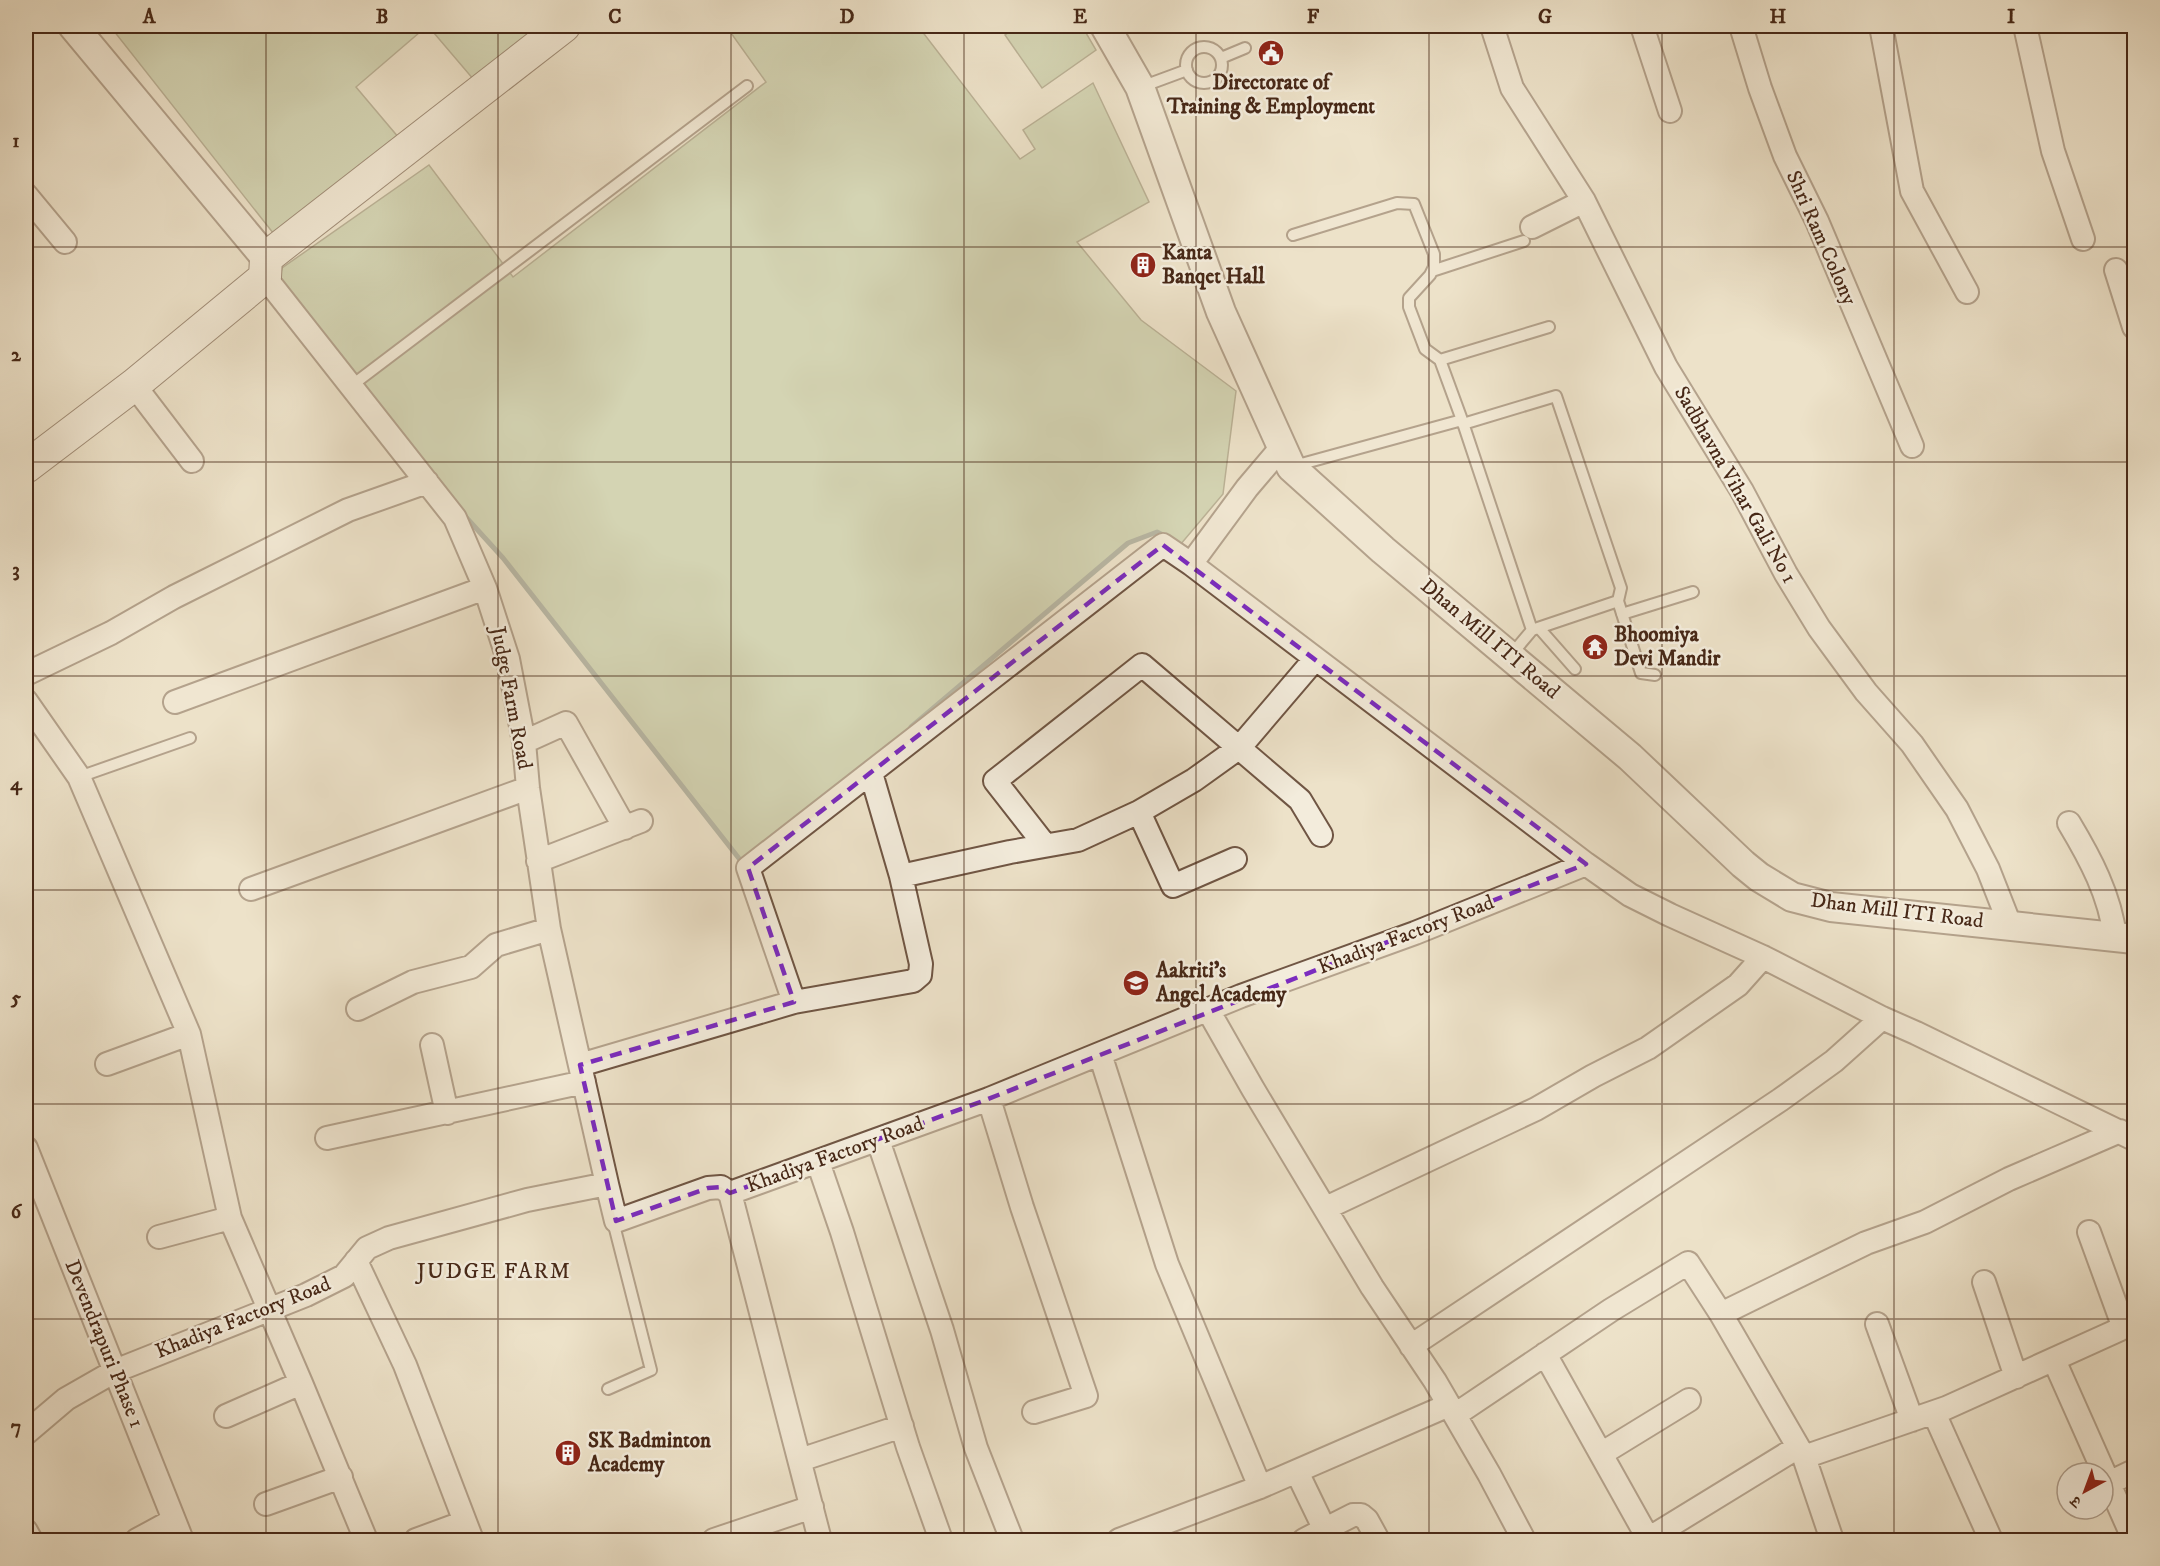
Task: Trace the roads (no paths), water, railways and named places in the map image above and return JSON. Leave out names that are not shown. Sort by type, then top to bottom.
[{"type":"main road","points":[[26,467],[134,385],[266,267],[564,26]]},
{"type":"street","points":[[73,26],[266,267]]},
{"type":"street","name":"Dhan Mill ITI Road","points":[[1105,26],[1140,87],[1221,312],[1286,457],[1383,550],[1630,757],[1743,864],[1759,877],[1792,897],[1831,907],[2125,938]]},
{"type":"street","name":"Sadbhavna Vihar Gali No 1","points":[[1492,26],[1512,88],[1584,201],[1666,367],[1742,491],[1786,574],[1819,628],[1866,692],[1912,744],[1958,809],[1988,869],[2010,925]]},
{"type":"street","points":[[1642,26],[1670,111]]},
{"type":"street","name":"Shri Ram Colony","points":[[1741,26],[1760,88],[1785,156],[1817,221],[1912,446]]},
{"type":"street","points":[[1881,26],[1912,191],[1967,292]]},
{"type":"street","points":[[2025,26],[2053,151],[2083,239]]},
{"type":"street","points":[[26,195],[65,242]]},
{"type":"street","points":[[1528,234],[1584,201]]},
{"type":"street","name":"Judge Farm Road","points":[[266,267],[351,386],[455,518],[485,588],[508,660],[524,742],[528,788],[549,929],[607,1184]]},
{"type":"street","points":[[2116,270],[2134,327]]},
{"type":"street","points":[[134,385],[192,461]]},
{"type":"street","points":[[1191,564],[1247,488],[1286,457]]},
{"type":"street","points":[[26,674],[111,633],[174,597],[348,510],[427,482]]},
{"type":"street","points":[[794,1002],[748,868],[1162,545],[1191,564],[1630,895],[1763,957],[1882,1018],[2127,1135]]},
{"type":"street","points":[[175,702],[485,588]]},
{"type":"street","points":[[901,876],[1078,840],[1139,813],[1194,780],[1240,747],[1315,659]]},
{"type":"street","points":[[1045,845],[995,781],[1142,665],[1300,800],[1321,835]]},
{"type":"street","points":[[26,701],[79,777],[189,1034],[230,1218],[302,1383],[366,1540]]},
{"type":"street","points":[[524,742],[566,723],[633,825],[538,861]]},
{"type":"street","points":[[327,1138],[447,1113],[582,1073],[794,1002],[913,981],[920,975],[921,964],[901,876],[871,773]]},
{"type":"street","points":[[250,888],[528,788]]},
{"type":"street","points":[[1139,813],[1173,886],[1235,859]]},
{"type":"street","points":[[2069,823],[2100,882],[2112,915],[2125,938]]},
{"type":"street","name":"Khadiya Factory Road","points":[[616,1221],[708,1188],[721,1187],[730,1193],[878,1140],[989,1099],[1208,1010],[1415,933],[1586,864]]},
{"type":"street","points":[[358,1009],[413,982],[471,967],[496,945],[549,929]]},
{"type":"street","points":[[1326,1208],[1536,1109],[1648,1048],[1738,985],[1763,957]]},
{"type":"street","points":[[1208,1010],[1372,1287],[1452,1410],[1524,1540]]},
{"type":"street","points":[[1411,1346],[1780,1100],[1834,1061],[1882,1018]]},
{"type":"street","points":[[107,1064],[189,1034]]},
{"type":"street","points":[[432,1045],[447,1113]]},
{"type":"street","points":[[1100,1054],[1167,1264],[1260,1487]]},
{"type":"street","points":[[989,1099],[1022,1207],[1086,1396],[1034,1413]]},
{"type":"street","points":[[1720,1314],[1866,1243],[1925,1222],[2009,1179],[2127,1135]]},
{"type":"street","points":[[878,1140],[942,1330],[976,1448],[1012,1540]]},
{"type":"street","name":"Devendrapuri Phase 1","points":[[26,1148],[182,1540]]},
{"type":"street","points":[[818,1162],[846,1244],[902,1426],[941,1540]]},
{"type":"street","points":[[607,1184],[616,1221]]},
{"type":"street","name":"Khadiya Factory Road","points":[[26,1433],[66,1399],[115,1371],[306,1295],[345,1276],[367,1248],[389,1238],[527,1200],[607,1184]]},
{"type":"street","points":[[730,1193],[820,1540]]},
{"type":"street","points":[[159,1237],[230,1218]]},
{"type":"street","points":[[1545,1354],[1648,1540],[1801,1452],[1934,1413],[2129,1326],[2089,1232]]},
{"type":"street","points":[[356,1260],[405,1365],[468,1531],[416,1540]]},
{"type":"street","points":[[1119,1540],[1260,1487],[1452,1410],[1688,1263],[1801,1452],[1832,1540]]},
{"type":"street","points":[[1983,1282],[2016,1377]]},
{"type":"street","points":[[1877,1324],[1912,1420]]},
{"type":"street","points":[[2054,1360],[2099,1461]]},
{"type":"street","points":[[226,1416],[302,1383]]},
{"type":"street","points":[[1602,1454],[1689,1400]]},
{"type":"street","points":[[1934,1413],[1991,1540]]},
{"type":"street","points":[[800,1460],[902,1426]]},
{"type":"street","points":[[2115,1480],[2134,1471]]},
{"type":"street","points":[[1297,1472],[1325,1530]]},
{"type":"street","points":[[266,1504],[341,1477]]},
{"type":"street","points":[[2115,1496],[2132,1532]]},
{"type":"street","points":[[714,1540],[812,1507]]},
{"type":"street","points":[[1304,1540],[1353,1515],[1360,1515],[1367,1520],[1378,1540]]},
{"type":"street","points":[[137,1540],[174,1520]]},
{"type":"street","points":[[26,1531],[30,1540]]},
{"type":"lane","points":[[1201,47],[1213,49],[1221,58],[1221,69],[1215,79],[1210,81],[1199,82],[1187,70],[1186,64],[1190,53],[1201,47]]},
{"type":"lane","points":[[1221,58],[1245,48]]},
{"type":"lane","points":[[1140,87],[1187,70]]},
{"type":"lane","points":[[351,386],[747,86]]},
{"type":"lane","points":[[1293,236],[1397,203],[1414,204],[1434,254],[1432,271]]},
{"type":"lane","points":[[1528,234],[1432,271],[1409,298],[1409,307],[1425,349],[1440,360],[1536,629],[1575,669]]},
{"type":"lane","points":[[1440,360],[1549,327]]},
{"type":"lane","points":[[1286,457],[1463,422],[1556,396],[1621,588],[1618,601],[1641,673],[1654,675]]},
{"type":"lane","points":[[1622,614],[1693,592]]},
{"type":"lane","points":[[1510,656],[1536,629],[1618,601]]},
{"type":"lane","points":[[79,777],[190,738]]},
{"type":"lane","points":[[608,1389],[651,1370],[615,1229],[616,1221]]},
{"type":"waterway","points":[[464,515],[503,558],[741,861],[746,857]]},
{"type":"waterway","points":[[911,727],[1128,543],[1157,532],[1167,537]]},
{"type":"place","name":"Directorate of Training & Employment","points":[[1271,53]]},
{"type":"place","name":"Kanta Banqet Hall","points":[[1143,265]]},
{"type":"place","name":"Bhoomiya Devi Mandir","points":[[1595,647]]},
{"type":"place","name":"Aakriti's Angel Academy","points":[[1136,983]]},
{"type":"place","name":"SK Badminton Academy","points":[[568,1453]]},
{"type":"district","name":"JUDGE FARM","points":[[494,1271]]}]
